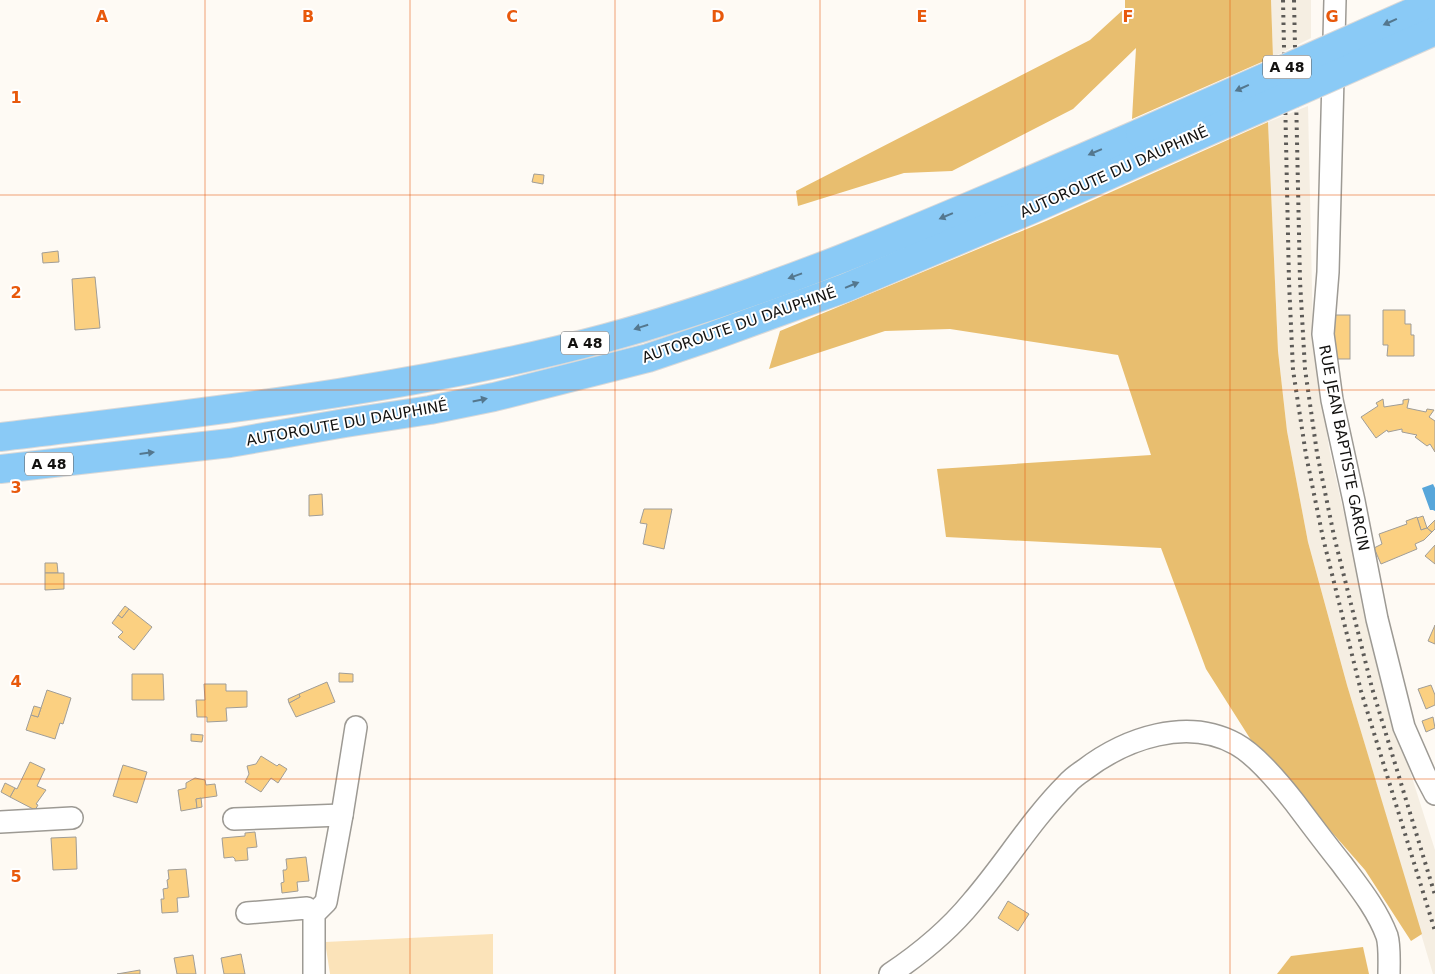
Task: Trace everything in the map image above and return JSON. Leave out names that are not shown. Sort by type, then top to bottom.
[{"type":"highway","name":"AUTOROUTE DU DAUPHINÉ","points":[[0,469],[230,443],[345,422],[430,410],[538,386],[648,358],[845,288],[1030,210],[1146,144],[1435,2]]},
{"type":"highway","name":"AUTOROUTE DU DAUPHINÉ","points":[[0,437],[349,392],[454,373],[609,337],[762,288],[831,263],[988,198],[1146,144],[1435,31]]},
{"type":"street","name":"RUE JEAN BAPTISTE GARCIN","points":[[1335,0],[1328,272],[1323,334],[1332,400],[1376,619],[1404,727],[1435,794]]},
{"type":"street","points":[[314,974],[314,914],[326,902],[356,726]]},
{"type":"street","points":[[890,974],[939,937],[971,903],[1002,865],[1038,815],[1068,782],[1097,760],[1122,746],[1152,735],[1181,732],[1202,732],[1223,737],[1238,745],[1261,764],[1285,790],[1368,898],[1387,938],[1389,974]]},
{"type":"street","points":[[234,819],[342,815]]},
{"type":"street","points":[[0,822],[72,818]]},
{"type":"street","points":[[247,913],[307,908],[314,914]]},
{"type":"shaded area","points":[[1125,0],[1271,0],[1273,57],[1132,119],[1136,48],[1073,109],[952,171],[904,173],[798,206],[796,191],[1090,40],[1125,8]]},
{"type":"shaded area","points":[[1271,0],[1311,0],[1311,38],[1273,57]]},
{"type":"shaded area","points":[[1308,106],[1313,333],[1329,448],[1368,619],[1396,727],[1435,850],[1435,974],[1433,974],[1347,685],[1308,542],[1287,431],[1278,351],[1268,122]]},
{"type":"shaded area","points":[[1268,122],[1278,351],[1287,431],[1308,542],[1347,685],[1422,934],[1411,941],[1365,870],[1251,740],[1206,669],[1161,548],[946,537],[937,469],[1151,455],[1118,355],[950,329],[885,331],[769,369],[780,331],[1046,221]]},
{"type":"shaded area","points":[[493,934],[493,974],[330,974],[325,942]]},
{"type":"shaded area","points":[[1363,947],[1369,974],[1277,974],[1291,956]]},
{"type":"water","points":[[1433,484],[1435,488],[1435,511],[1430,510],[1422,488]]},
{"type":"building","points":[[534,174],[544,175],[543,184],[532,182]]},
{"type":"building","points":[[58,251],[59,262],[43,263],[42,253]]},
{"type":"building","points":[[95,277],[100,328],[75,330],[72,279]]},
{"type":"building","points":[[1383,310],[1405,310],[1405,324],[1411,324],[1411,335],[1414,335],[1414,356],[1387,356],[1388,345],[1383,345]]},
{"type":"building","points":[[1330,315],[1350,315],[1350,359],[1330,359]]},
{"type":"building","points":[[1383,399],[1384,407],[1403,404],[1403,400],[1409,399],[1407,408],[1426,412],[1427,409],[1434,410],[1429,417],[1435,421],[1435,452],[1430,444],[1427,446],[1415,437],[1417,435],[1402,432],[1402,429],[1388,432],[1387,430],[1376,438],[1361,417],[1378,406],[1376,403]]},
{"type":"building","points":[[322,494],[323,515],[309,516],[309,495]]},
{"type":"building","points":[[644,509],[672,509],[664,549],[643,544],[647,524],[640,523]]},
{"type":"building","points":[[1423,516],[1427,528],[1421,530],[1417,518]]},
{"type":"building","points":[[1417,517],[1421,530],[1427,528],[1432,532],[1424,540],[1415,544],[1417,549],[1381,564],[1374,548],[1382,544],[1379,534],[1407,524],[1406,521]]},
{"type":"building","points":[[1435,520],[1435,529],[1432,532],[1427,528]]},
{"type":"building","points":[[1435,545],[1435,564],[1425,556]]},
{"type":"building","points":[[45,563],[57,563],[58,573],[45,573]]},
{"type":"building","points":[[45,573],[64,573],[64,589],[45,590]]},
{"type":"building","points":[[125,606],[129,609],[122,618],[118,615]]},
{"type":"building","points":[[129,609],[152,627],[134,650],[118,637],[123,632],[112,623],[118,615],[122,618]]},
{"type":"building","points":[[1435,625],[1435,644],[1428,641]]},
{"type":"building","points":[[339,673],[353,674],[353,682],[339,682]]},
{"type":"building","points":[[132,674],[163,674],[164,700],[132,700]]},
{"type":"building","points":[[327,682],[335,702],[296,717],[289,703],[300,697],[299,694]]},
{"type":"building","points":[[204,684],[226,684],[226,691],[247,691],[247,707],[226,708],[227,721],[207,722],[207,717],[197,717],[196,700],[205,700]]},
{"type":"building","points":[[1431,685],[1435,695],[1435,705],[1426,709],[1418,689]]},
{"type":"building","points":[[47,690],[71,698],[63,724],[60,723],[55,739],[26,730],[31,715],[38,717]]},
{"type":"building","points":[[299,694],[300,697],[289,703],[288,699]]},
{"type":"building","points":[[34,706],[41,708],[38,717],[31,715]]},
{"type":"building","points":[[1433,717],[1435,728],[1426,732],[1422,721]]},
{"type":"building","points":[[191,734],[203,735],[202,742],[191,741]]},
{"type":"building","points":[[261,756],[277,766],[279,764],[287,769],[278,783],[271,778],[261,792],[245,782],[249,774],[247,766],[256,764]]},
{"type":"building","points":[[30,762],[45,769],[37,786],[46,790],[36,804],[38,805],[35,810],[10,797],[15,788],[17,789]]},
{"type":"building","points":[[123,765],[147,772],[137,803],[113,796]]},
{"type":"building","points":[[195,778],[205,780],[206,785],[215,784],[217,796],[196,799],[197,808],[181,811],[178,790],[186,788],[186,783]]},
{"type":"building","points":[[5,783],[15,788],[10,797],[1,792]]},
{"type":"building","points":[[201,798],[202,807],[197,808],[196,799]]},
{"type":"building","points":[[255,832],[257,847],[247,848],[248,860],[235,861],[233,857],[224,858],[222,838],[245,836],[245,833]]},
{"type":"building","points":[[76,837],[77,869],[53,870],[51,838]]},
{"type":"building","points":[[306,857],[309,881],[297,882],[298,891],[282,893],[281,883],[284,882],[283,870],[287,868],[286,859]]},
{"type":"building","points":[[186,869],[189,897],[177,898],[178,912],[162,913],[161,899],[164,899],[163,889],[168,888],[168,870]]},
{"type":"building","points":[[1008,901],[1029,914],[1018,931],[998,918]]},
{"type":"building","points":[[241,954],[245,974],[224,974],[221,958]]},
{"type":"building","points":[[193,955],[196,974],[177,974],[174,958]]},
{"type":"building","points":[[140,970],[140,974],[117,974]]},
{"type":"railway","points":[[1283,0],[1289,282],[1293,370],[1306,455],[1323,538],[1361,691],[1435,931]]},
{"type":"railway","points":[[1294,0],[1300,281],[1305,369],[1317,453],[1334,536],[1372,688],[1435,895]]}]
